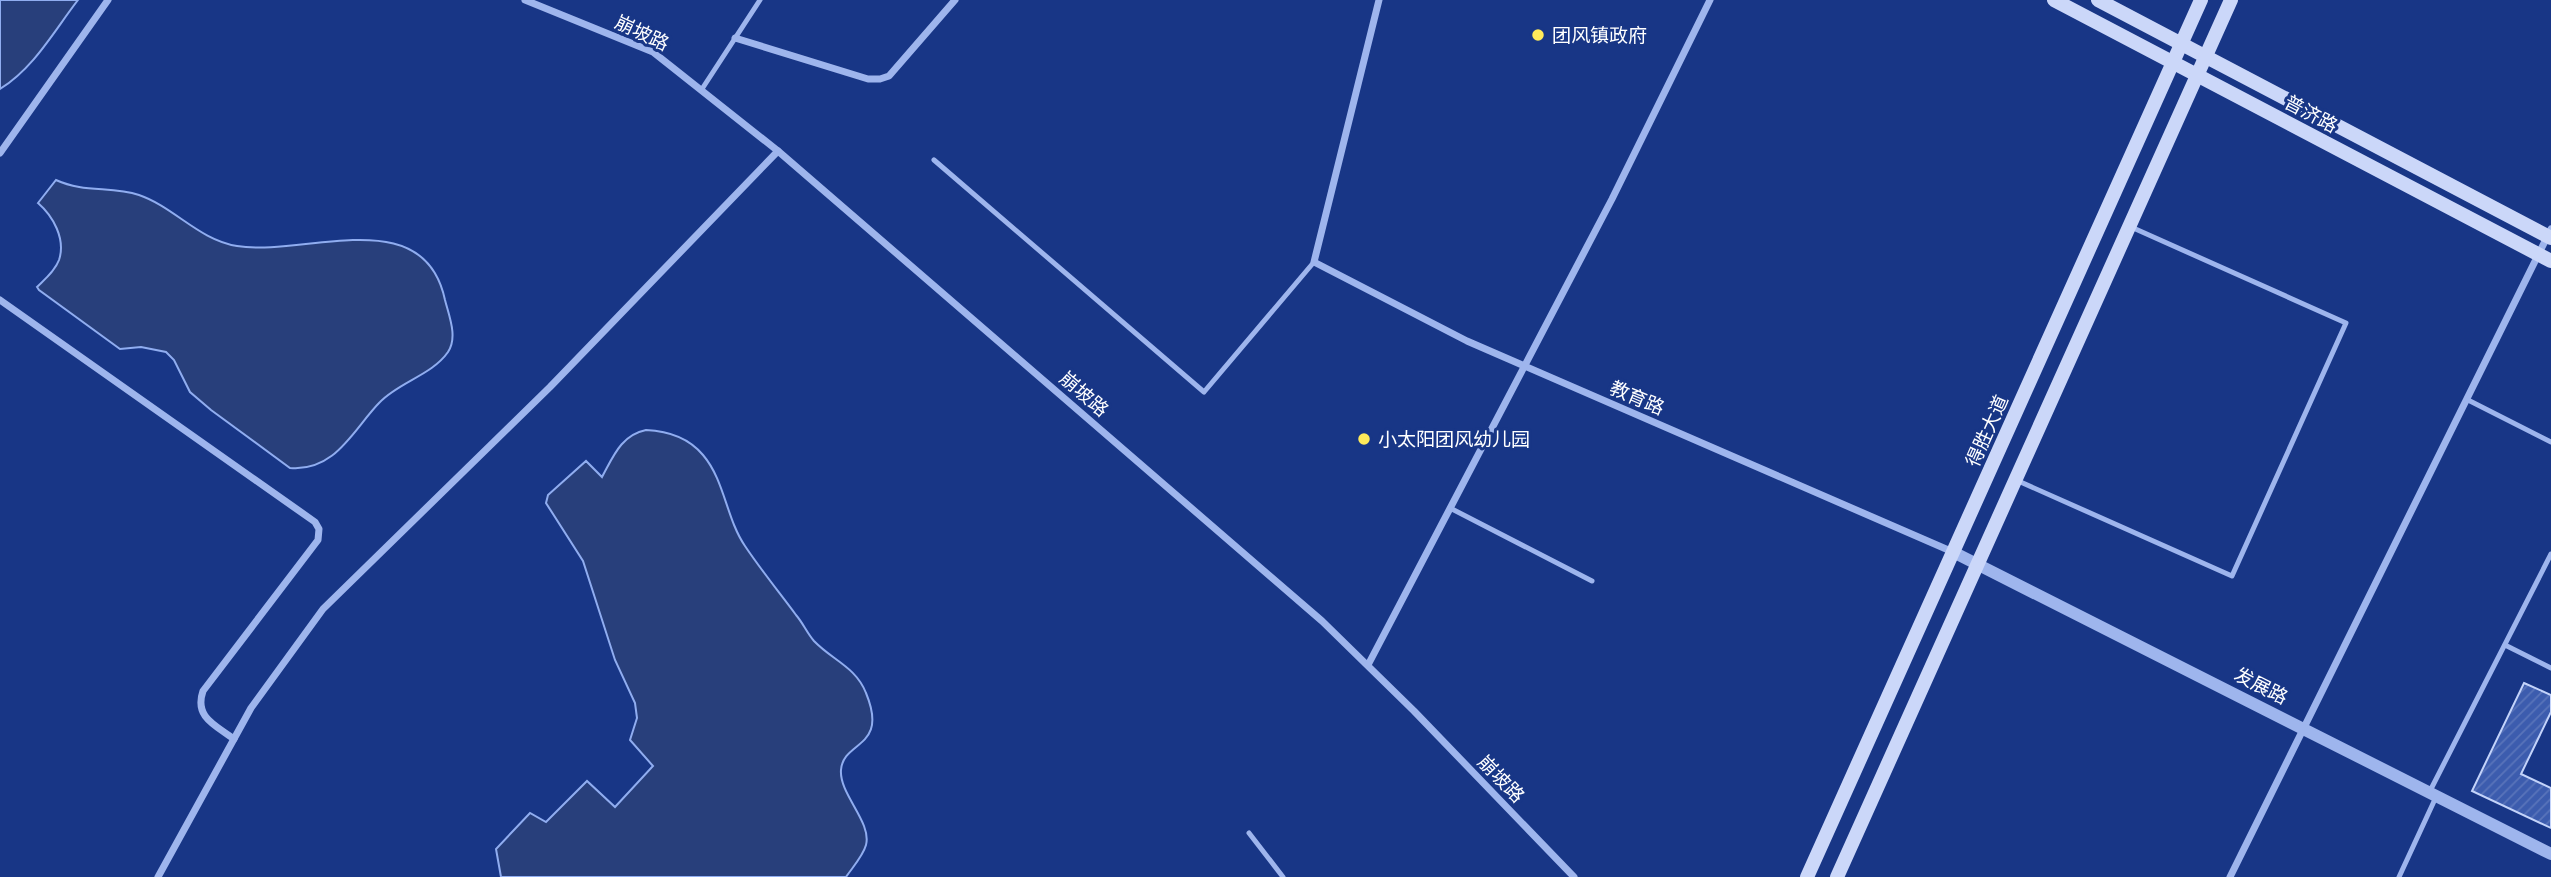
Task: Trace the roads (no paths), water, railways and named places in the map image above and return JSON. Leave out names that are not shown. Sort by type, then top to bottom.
[{"type":"main road","name":"普济路","points":[[2054,0],[2545,258]]},
{"type":"main road","name":"普济路","points":[[2098,0],[2550,235]]},
{"type":"main road","name":"得胜大道","points":[[1807,877],[2201,0]]},
{"type":"main road","points":[[1837,877],[2231,0]]},
{"type":"street","points":[[0,153],[108,0]]},
{"type":"street","name":"崩坡路","points":[[525,0],[653,52],[778,151],[1322,621],[1574,877]]},
{"type":"street","points":[[735,38],[868,79],[880,79],[889,76],[954,0]]},
{"type":"street","points":[[1314,262],[1379,0]]},
{"type":"street","points":[[1368,665],[1612,199],[1710,0]]},
{"type":"street","points":[[158,877],[251,708],[323,609],[550,387],[778,151]]},
{"type":"street","points":[[2230,877],[2468,400],[2545,258],[2550,235]]},
{"type":"street","name":"教育路","points":[[1314,262],[1467,341],[1953,552]]},
{"type":"street","points":[[0,300],[315,522],[319,529],[318,540],[203,691],[199,703],[203,715],[234,739]]},
{"type":"street","name":"发展路","points":[[1953,552],[2551,854]]},
{"type":"lane","points":[[702,89],[760,0]]},
{"type":"lane","points":[[934,160],[1204,392],[1314,262]]},
{"type":"lane","points":[[2016,480],[2232,576],[2335,348],[2346,323],[2130,226]]},
{"type":"lane","points":[[2468,400],[2551,442]]},
{"type":"lane","points":[[1450,508],[1592,581]]},
{"type":"lane","points":[[2399,877],[2433,794],[2551,554]]},
{"type":"lane","points":[[2505,645],[2551,668]]},
{"type":"lane","points":[[1249,834],[1283,877]]},
{"type":"water","points":[[0,0],[78,0],[33,60],[0,89]]},
{"type":"water","points":[[56,180],[77,187],[139,195],[164,207],[211,237],[237,246],[265,247],[359,240],[388,242],[413,251],[433,270],[445,300],[452,326],[451,346],[433,367],[380,402],[332,456],[306,467],[290,468],[190,392],[174,360],[166,352],[141,347],[120,349],[39,290],[37,287],[55,268],[61,252],[57,229],[49,214],[38,203]]},
{"type":"water","points":[[646,430],[677,436],[703,455],[716,476],[734,524],[751,555],[814,641],[850,670],[862,684],[872,711],[872,724],[869,734],[844,760],[841,770],[845,789],[867,836],[862,853],[846,877],[501,877],[496,849],[530,813],[546,822],[587,781],[615,807],[653,766],[630,740],[637,718],[635,703],[615,660],[583,561],[546,503],[548,495],[586,461],[602,477],[624,442]]},
{"type":"place","name":"团风镇政府","points":[[1538,35]]},
{"type":"place","name":"小太阳团风幼儿园","points":[[1364,439]]}]
